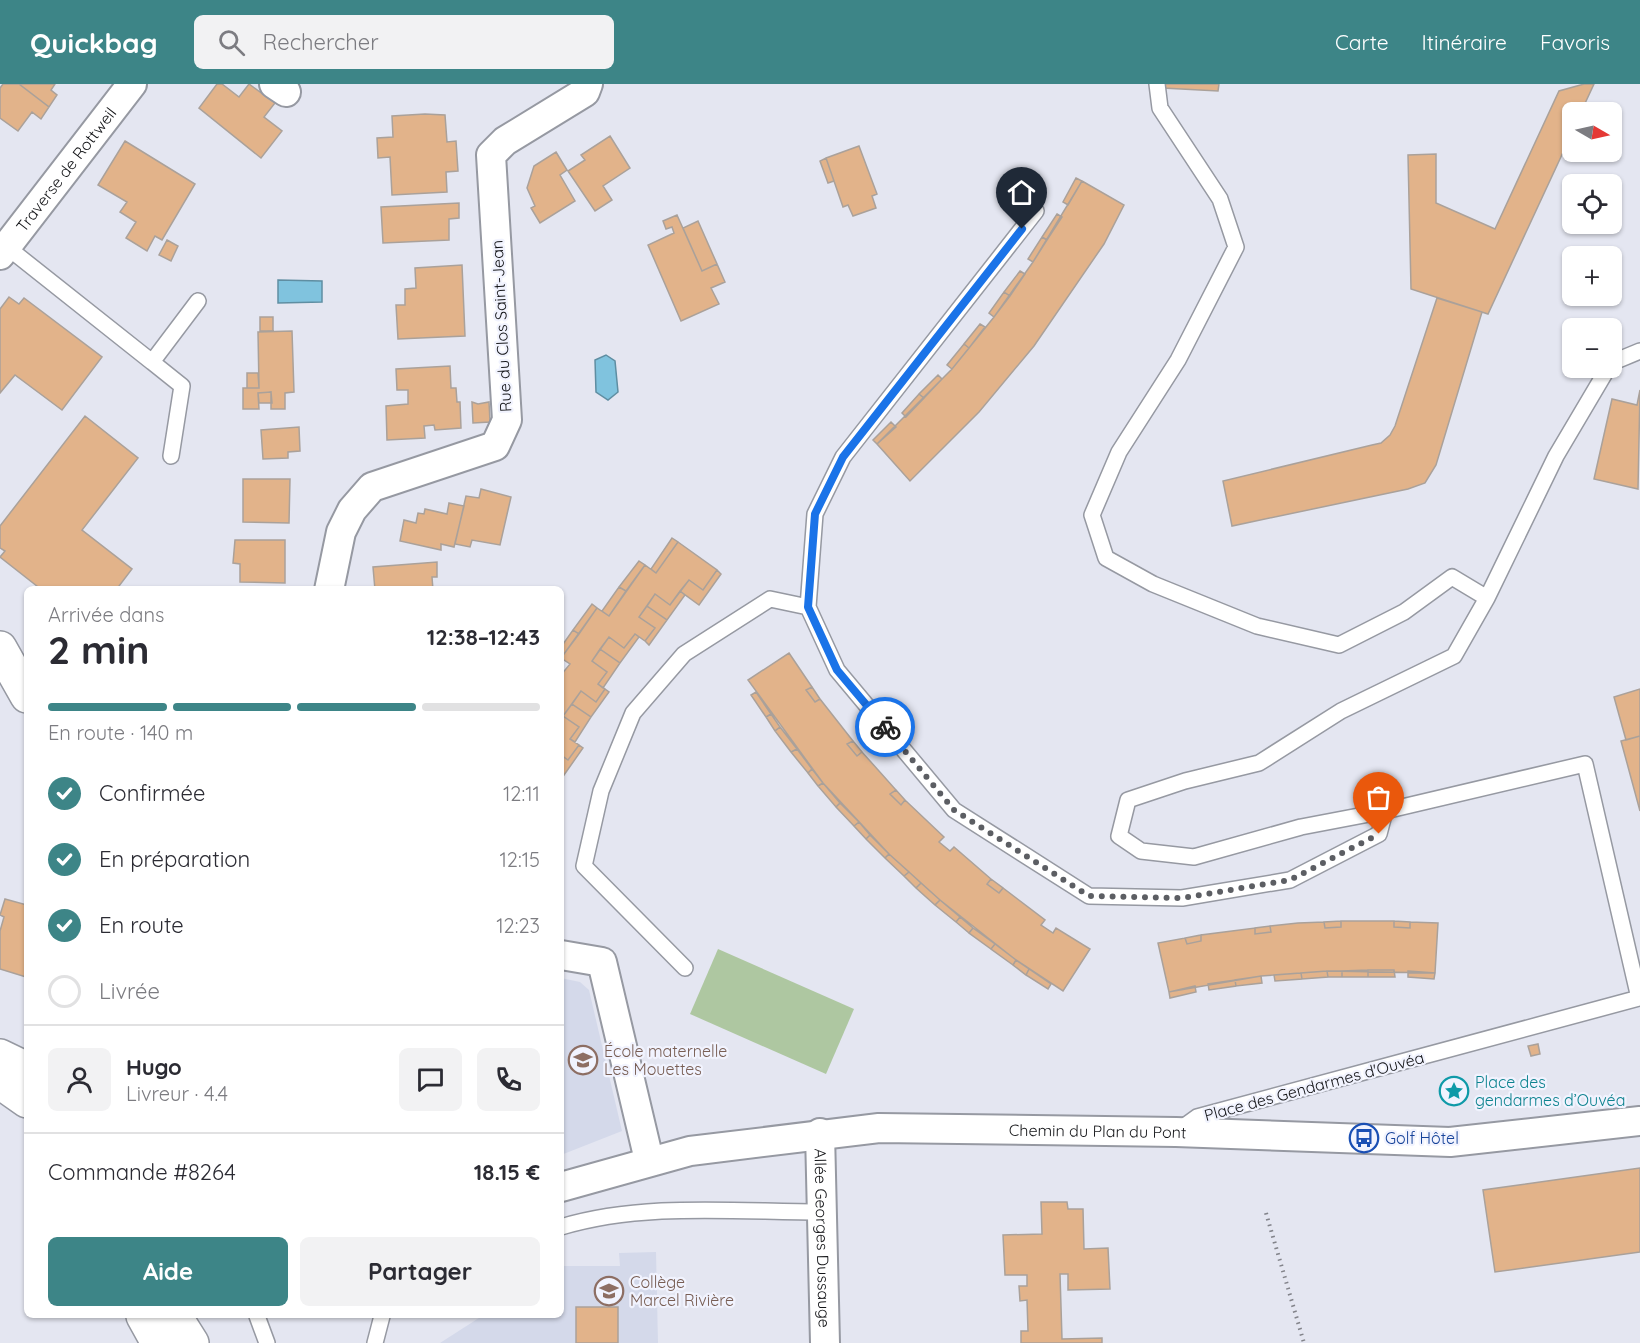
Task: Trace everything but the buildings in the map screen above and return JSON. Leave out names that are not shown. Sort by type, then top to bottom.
[{"type":"main road","points":[[0,648],[24,691]]},
{"type":"main road","points":[[0,1056],[24,1068]]},
{"type":"main road","points":[[0,1082],[24,1099]]},
{"type":"main road","points":[[145,1318],[158,1343]]},
{"type":"main road","points":[[177,1318],[192,1343]]},
{"type":"street","name":"Traverse de Rottweil","points":[[3,251],[132,84]]},
{"type":"street","name":"Rue du Clos Saint-Jean","points":[[330,586],[341,532],[352,510],[372,487],[495,446],[507,420],[491,155],[505,141],[585,92],[588,84]]},
{"type":"street","points":[[564,956],[602,962],[649,1160]]},
{"type":"street","name":"Chemin du Plan du Pont","points":[[564,1186],[690,1150],[820,1133],[879,1128],[1176,1132],[1450,1142],[1640,1121]]},
{"type":"street","name":"Allée Georges Dussauge","points":[[820,1133],[825,1343]]},
{"type":"lane","points":[[1157,84],[1160,108],[1220,199],[1236,247],[1178,360],[1119,452],[1096,504],[1092,515],[1106,558],[1153,584],[1257,626],[1339,645],[1404,612],[1452,577],[1487,598]]},
{"type":"lane","points":[[1036,211],[843,457],[815,514],[808,607],[837,670],[954,810],[1089,896],[1182,898],[1290,880],[1379,834],[1385,811],[1301,827],[1194,857],[1141,851],[1119,836],[1128,800],[1185,781],[1259,763],[1341,711],[1454,656],[1487,598],[1556,456],[1602,378]]},
{"type":"lane","points":[[3,251],[182,386],[171,456]]},
{"type":"lane","points":[[152,362],[198,301]]},
{"type":"lane","points":[[1622,358],[1640,351]]},
{"type":"lane","points":[[685,968],[584,866],[601,791],[633,713],[684,654],[770,599],[808,607]]},
{"type":"lane","name":"Place des Gendarmes d'Ouvéa","points":[[1176,1132],[1197,1117],[1640,998],[1586,764],[1385,811]]},
{"type":"lane","points":[[564,1226],[583,1220],[631,1214],[822,1212]]},
{"type":"lane","points":[[258,1318],[267,1343]]},
{"type":"lane","points":[[375,1343],[381,1318]]},
{"type":"path","points":[[1266,1213],[1304,1343]]},
{"type":"shaded area","name":"École maternelle Les Mouettes","points":[[564,979],[580,982],[589,990],[622,1131],[564,1154]]},
{"type":"shaded area","name":"Collège Marcel Rivière","points":[[656,1252],[658,1343],[440,1343],[479,1318],[564,1318],[564,1266],[620,1266],[619,1253]]},
{"type":"green space","points":[[718,949],[854,1009],[826,1074],[690,1014]]},
{"type":"water","points":[[278,280],[322,281],[322,302],[278,303]]},
{"type":"water","points":[[606,355],[615,361],[618,392],[608,400],[596,392],[595,360]]},
{"type":"way so far","points":[[885,727],[954,810],[1089,896],[1182,898],[1290,880],[1379,834]]},
{"type":"place","name":"École maternelle Les Mouettes","points":[[583,1060]]},
{"type":"place","name":"Place des gendarmes d’Ouvéa","points":[[1454,1091]]},
{"type":"place","name":"Golf Hôtel","points":[[1364,1138]]},
{"type":"place","name":"Collège Marcel Rivière","points":[[609,1291]]},
{"type":"route","points":[[885,727],[837,670],[808,607],[815,514],[843,457],[1022,229]]}]
